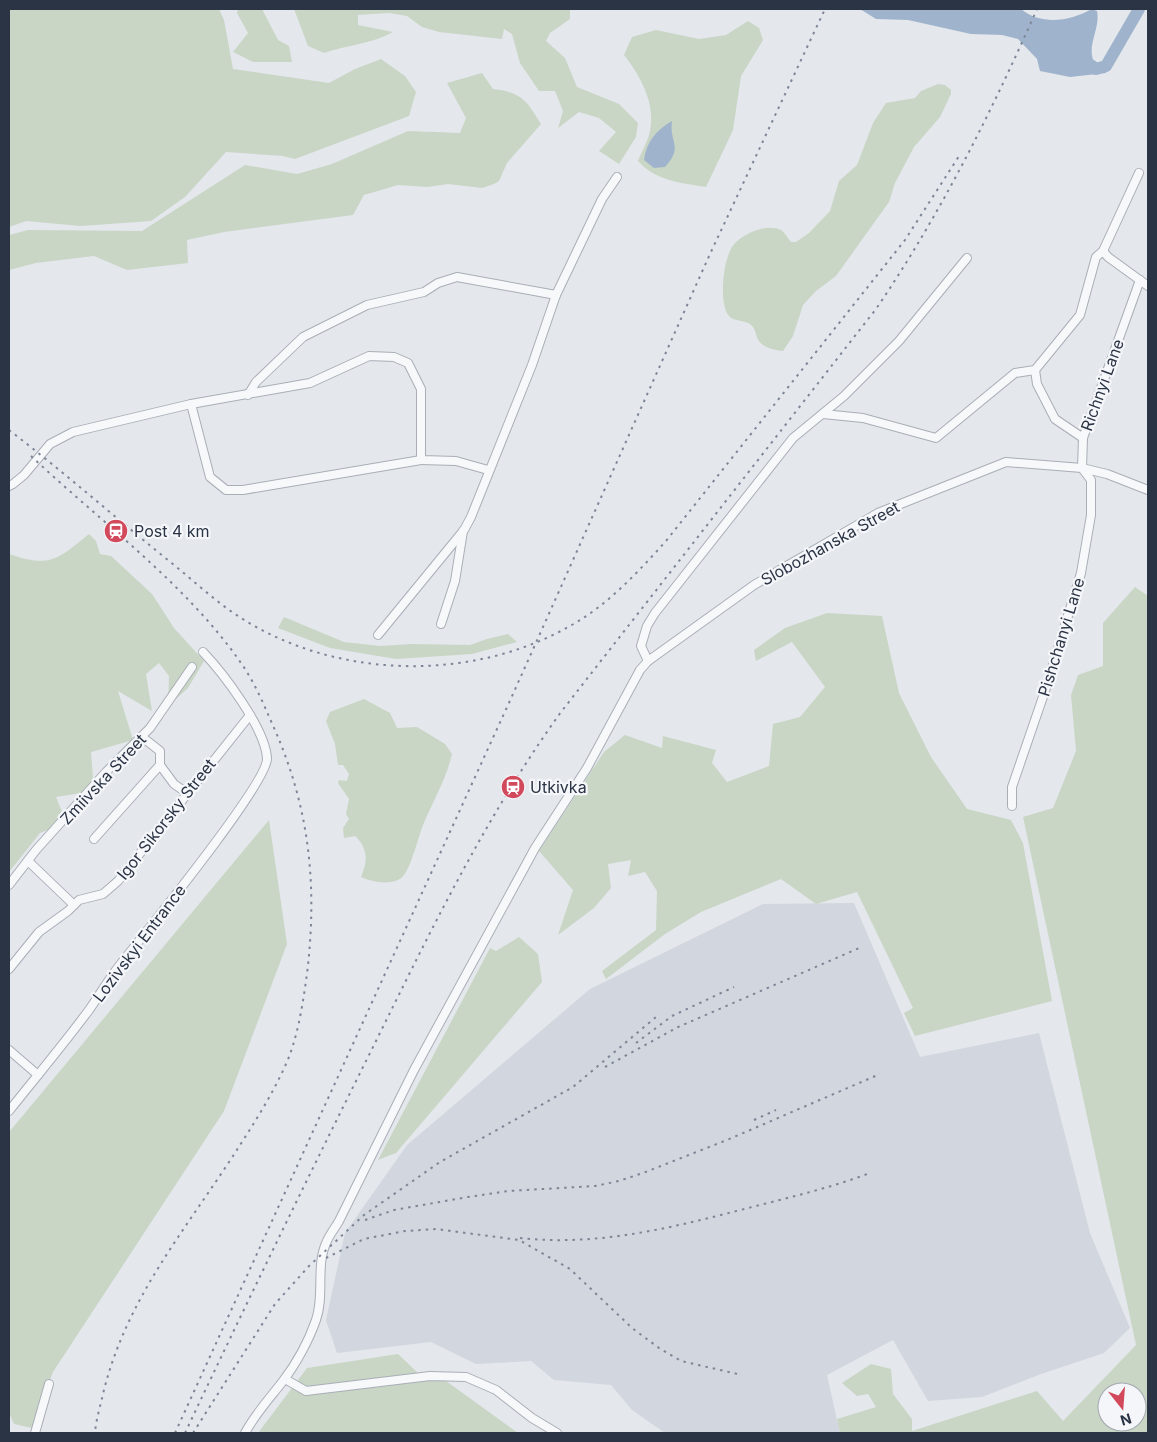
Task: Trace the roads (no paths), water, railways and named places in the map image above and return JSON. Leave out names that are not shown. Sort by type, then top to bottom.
[{"type":"street","points":[[823,414],[863,418],[936,438],[1015,373],[1035,370],[1080,314],[1096,257],[1103,251],[1139,173]]},
{"type":"street","points":[[378,635],[464,530],[471,517],[488,470],[532,365],[556,295],[602,199],[617,177]]},
{"type":"street","points":[[1103,251],[1108,257],[1148,286]]},
{"type":"street","points":[[648,661],[641,646],[647,626],[655,613],[793,438],[844,396],[899,341],[967,258]]},
{"type":"street","points":[[248,395],[256,382],[303,337],[366,305],[424,292],[438,283],[457,277],[556,295]]},
{"type":"street","name":"Richnyi Lane","points":[[1035,370],[1037,384],[1055,419],[1083,438],[1140,280]]},
{"type":"street","points":[[9,486],[18,481],[58,438],[73,432],[191,404],[310,383],[368,356],[394,357],[408,364],[421,389],[421,460]]},
{"type":"street","points":[[191,404],[210,477],[226,490],[243,490],[421,460],[456,461],[488,470]]},
{"type":"street","points":[[1082,468],[1083,438]]},
{"type":"street","name":"Slobozhanska Street","points":[[245,1433],[250,1423],[285,1379],[317,1319],[322,1287],[322,1260],[326,1241],[339,1222],[414,1070],[535,848],[587,768],[640,670],[648,661],[754,585],[898,504],[1006,462],[1082,468],[1107,474],[1148,490]]},
{"type":"street","name":"Pishchanyi Lane","points":[[1012,806],[1012,786],[1046,688],[1082,573],[1091,515],[1091,480],[1082,468]]},
{"type":"street","points":[[440,624],[455,581],[464,530]]},
{"type":"street","points":[[203,652],[227,681],[250,715]]},
{"type":"street","name":"Zmiivska Street","points":[[9,885],[106,772],[142,737],[192,667]]},
{"type":"street","name":"Lozivskyi Entrance","points":[[9,1110],[90,1009],[119,966],[216,841],[264,772],[267,758],[250,715]]},
{"type":"street","name":"Igor Sikorsky Street","points":[[9,970],[38,932],[79,900],[103,894],[111,888],[250,715]]},
{"type":"street","points":[[142,737],[160,751],[160,765],[174,784],[187,793]]},
{"type":"street","points":[[94,839],[160,765]]},
{"type":"street","points":[[28,861],[74,905]]},
{"type":"street","points":[[9,1050],[38,1075]]},
{"type":"street","points":[[285,1379],[306,1390],[430,1376],[466,1377],[496,1390],[557,1433]]},
{"type":"street","points":[[35,1433],[48,1384]]},
{"type":"water","points":[[860,9],[1021,9],[1038,18],[1056,20],[1075,16],[1092,9],[1097,11],[1098,18],[1092,45],[1093,59],[1096,66],[1106,67],[1106,73],[1070,77],[1040,71],[1037,59],[1018,39],[1002,35],[971,34],[908,20],[876,19]]},
{"type":"water","points":[[672,121],[674,154],[665,167],[654,168],[644,160],[647,148],[661,128]]},
{"type":"waterway","points":[[1089,64],[1096,69],[1106,66],[1139,9]]},
{"type":"railway","points":[[175,1433],[513,694],[710,254],[825,9]]},
{"type":"railway","points":[[185,1433],[416,961],[460,875],[508,792],[561,712],[876,309],[922,237],[963,163],[983,125],[1037,9]]},
{"type":"railway","points":[[9,430],[221,604],[238,616],[276,637],[316,652],[359,662],[402,666],[446,664],[489,657],[531,645],[570,626],[597,608],[621,588],[666,541],[905,240],[961,153]]},
{"type":"railway","points":[[31,456],[169,580],[219,634],[245,670],[267,712],[294,781],[302,812],[310,875],[311,907],[307,974],[298,1026],[289,1057],[256,1120],[175,1241],[140,1299],[125,1329],[113,1361],[103,1394],[95,1433]]},
{"type":"railway","points":[[605,1067],[678,1027],[859,948]]},
{"type":"railway","points":[[636,1043],[672,1016],[734,987]]},
{"type":"railway","points":[[193,1433],[275,1304],[309,1266],[364,1215],[440,1162],[573,1087],[656,1017]]},
{"type":"railway","points":[[365,1220],[394,1210],[468,1197],[508,1191],[595,1186],[619,1181],[727,1140],[880,1074]]},
{"type":"railway","points":[[754,1120],[776,1110]]},
{"type":"railway","points":[[520,1238],[580,1240],[639,1233],[698,1221],[785,1199],[870,1173]]},
{"type":"railway","points":[[326,1258],[364,1239],[405,1231],[436,1229],[519,1240],[570,1269],[632,1328],[659,1348],[681,1361],[742,1375]]},
{"type":"place","name":"Post 4 km","points":[[116,531]]},
{"type":"place","name":"Utkivka","points":[[513,787]]}]
